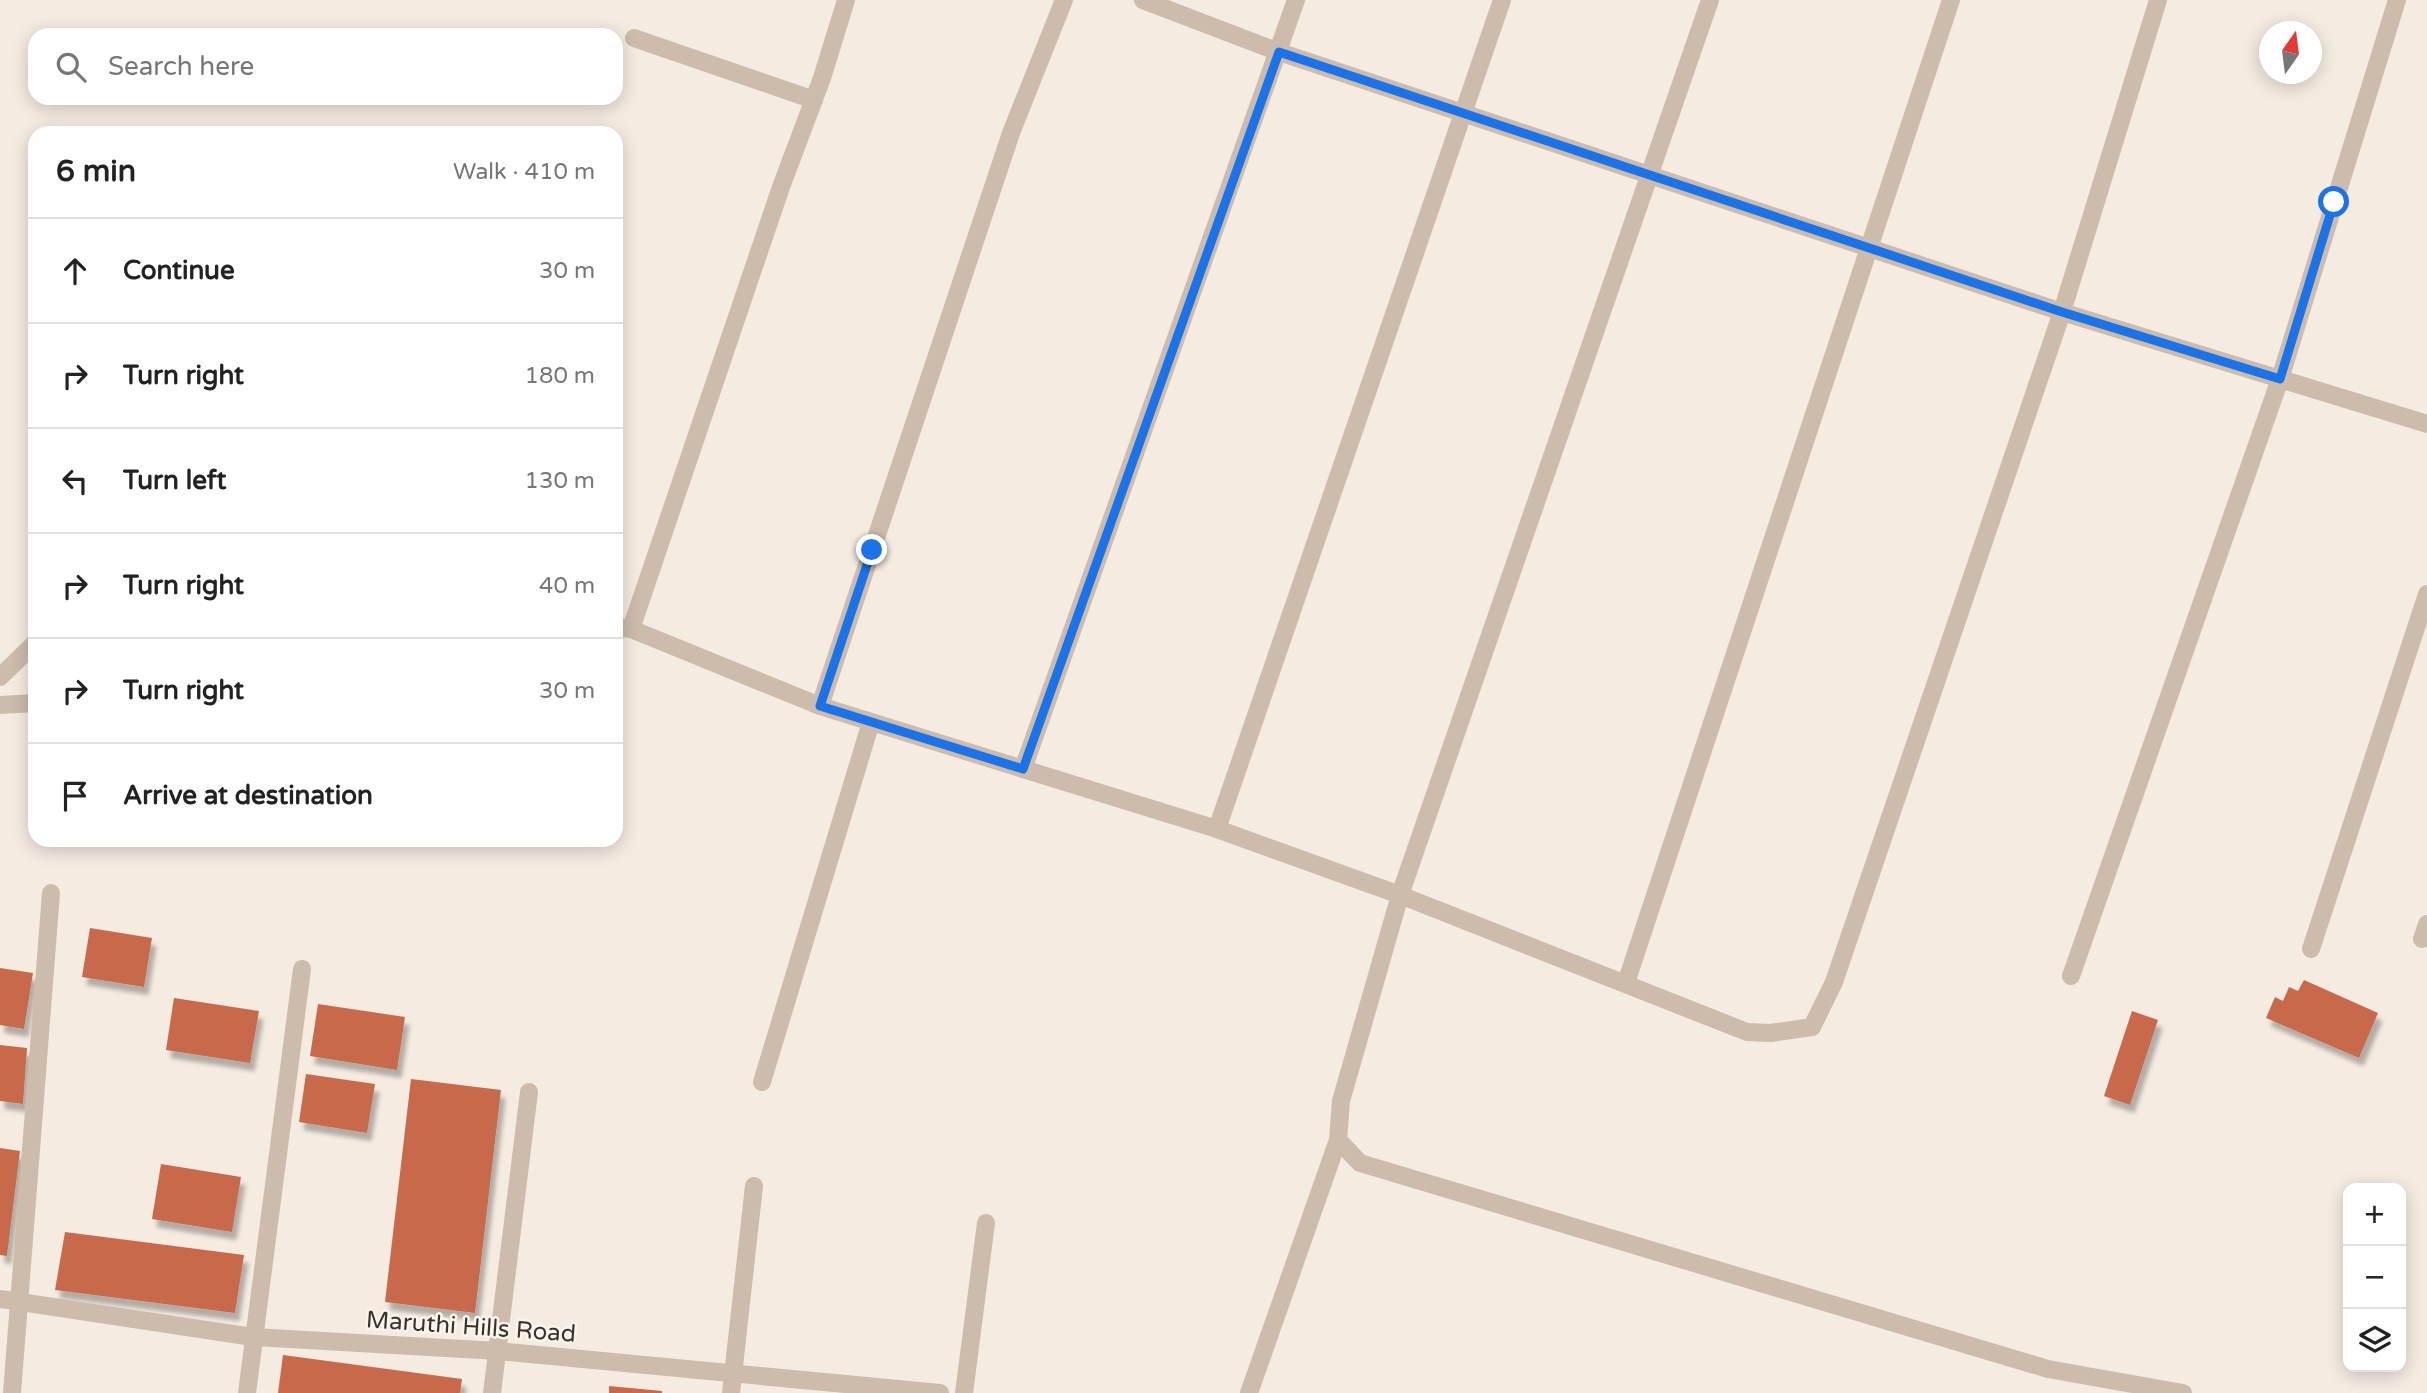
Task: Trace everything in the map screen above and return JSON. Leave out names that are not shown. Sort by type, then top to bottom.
[{"type":"street","points":[[846,0],[814,100],[780,187],[624,628],[820,706],[1217,829],[1400,895],[1747,1032],[1771,1034],[1812,1027],[1834,982],[2062,312],[2158,0]]},
{"type":"street","points":[[820,706],[1011,133],[1065,0]]},
{"type":"street","points":[[1143,0],[1279,52],[1870,249],[2062,312],[2427,424]]},
{"type":"street","points":[[1023,769],[1296,0]]},
{"type":"street","points":[[1217,829],[1502,0]]},
{"type":"street","points":[[1250,1393],[1338,1140],[1341,1101],[1400,895],[1710,0]]},
{"type":"street","points":[[1626,983],[1951,0]]},
{"type":"street","points":[[2071,976],[2280,379],[2397,0]]},
{"type":"street","points":[[634,38],[814,100]]},
{"type":"street","points":[[2311,949],[2427,594]]},
{"type":"street","points":[[0,677],[28,650]]},
{"type":"street","points":[[0,705],[28,703]]},
{"type":"street","points":[[762,1082],[871,722]]},
{"type":"street","points":[[12,1393],[9,1300],[51,893]]},
{"type":"street","points":[[247,1393],[302,970]]},
{"type":"street","points":[[492,1393],[529,1092]]},
{"type":"street","points":[[1338,1140],[1360,1164],[2048,1369],[2183,1393]]},
{"type":"street","points":[[731,1393],[754,1186]]},
{"type":"street","points":[[964,1393],[986,1223]]},
{"type":"street","name":"Maruthi Hills Road","points":[[9,1300],[253,1336],[498,1351],[940,1393]]},
{"type":"building","points":[[90,928],[152,938],[144,987],[82,977]]},
{"type":"building","points":[[0,968],[33,973],[24,1029],[0,1025]]},
{"type":"building","points":[[2304,980],[2378,1013],[2359,1058],[2266,1018],[2275,997],[2283,1001],[2289,987],[2298,991]]},
{"type":"building","points":[[174,998],[259,1011],[250,1063],[166,1050]]},
{"type":"building","points":[[318,1004],[405,1017],[397,1070],[310,1056]]},
{"type":"building","points":[[2132,1011],[2158,1020],[2130,1105],[2104,1096]]},
{"type":"building","points":[[0,1045],[27,1048],[23,1104],[0,1101]]},
{"type":"building","points":[[306,1074],[375,1084],[367,1133],[299,1122]]},
{"type":"building","points":[[411,1079],[501,1090],[475,1313],[385,1302]]},
{"type":"building","points":[[0,1148],[20,1151],[7,1256],[0,1255]]},
{"type":"building","points":[[161,1164],[241,1177],[232,1232],[152,1219]]},
{"type":"building","points":[[65,1232],[244,1255],[235,1313],[55,1290]]},
{"type":"building","points":[[283,1355],[462,1379],[460,1393],[278,1393]]},
{"type":"building","points":[[609,1386],[662,1391],[662,1393],[609,1393]]},
{"type":"route","points":[[872,550],[820,706],[1023,769],[1279,52],[2062,312],[2280,379],[2334,202]]}]
